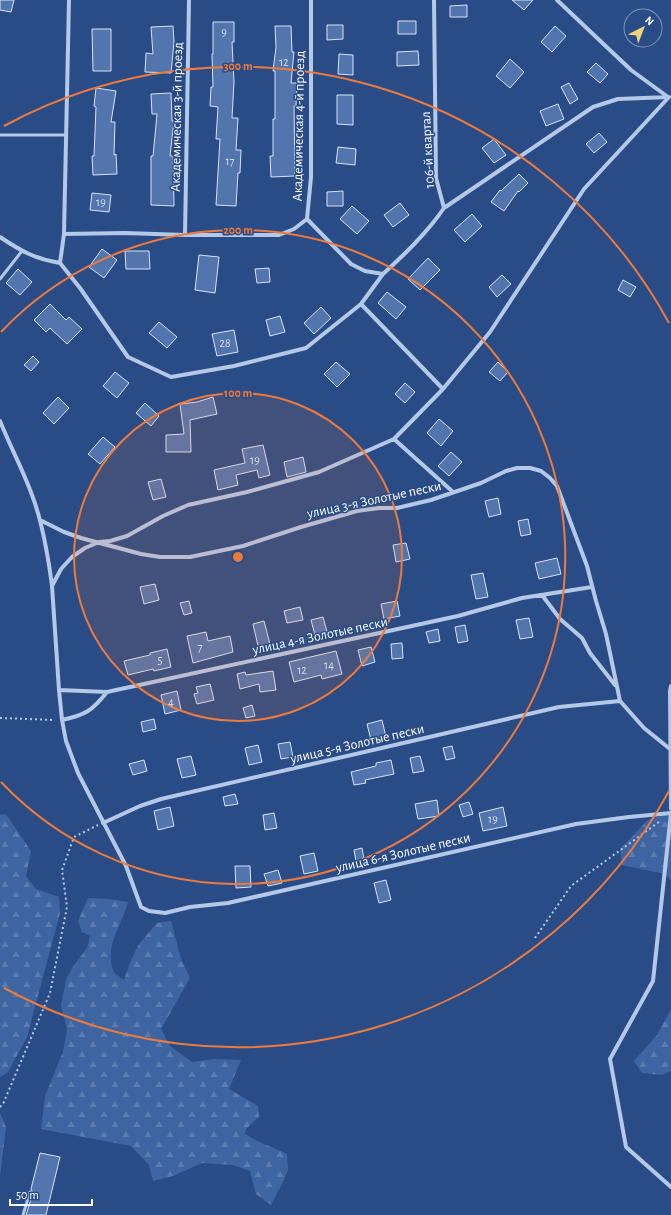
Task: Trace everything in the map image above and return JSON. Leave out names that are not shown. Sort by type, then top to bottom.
[{"type":"street","points":[[60,263],[64,234],[69,0]]},
{"type":"street","name":"Академическая 3-й проезд","points":[[185,235],[190,0]]},
{"type":"street","name":"Академическая 4-й проезд","points":[[185,235],[279,235],[294,229],[307,219],[311,177],[311,0]]},
{"type":"street","name":"106-й квартал","points":[[434,0],[436,178],[444,208]]},
{"type":"street","points":[[557,0],[631,70],[670,97]]},
{"type":"street","points":[[0,237],[22,251],[42,260],[60,263],[80,288],[128,357],[171,377],[234,366],[306,348],[361,304],[383,274],[405,255],[444,208],[593,107],[618,99],[670,97]]},
{"type":"street","points":[[52,586],[61,569],[72,557],[85,548],[99,542],[110,541],[127,536],[163,516],[188,505],[247,492],[319,472],[394,438],[443,388],[490,332],[584,189],[670,97]]},
{"type":"street","points":[[307,219],[351,264],[365,271],[383,274]]},
{"type":"street","points":[[64,234],[125,233],[185,235]]},
{"type":"street","points":[[361,304],[443,388]]},
{"type":"street","points":[[0,421],[32,495],[40,520],[48,558],[52,586],[58,690],[66,741],[71,757],[104,823]]},
{"type":"street","points":[[394,438],[453,492]]},
{"type":"street","name":"улица 3-я Золотые пески","points":[[40,520],[64,532],[81,538],[141,554],[160,557],[190,557],[243,546],[301,527],[357,512],[379,508],[397,508],[431,500],[481,483],[506,471],[518,468],[530,468],[541,471],[557,486],[584,556],[606,634],[620,701]]},
{"type":"street","name":"улица 4-я Золотые пески","points":[[58,690],[107,692],[458,616],[510,600],[592,587]]},
{"type":"street","points":[[542,594],[560,619],[582,638],[590,653],[617,687]]},
{"type":"street","points":[[671,686],[671,809]]},
{"type":"street","points":[[62,720],[75,717],[95,707],[107,692]]},
{"type":"street","points":[[620,701],[644,728],[670,749]]},
{"type":"street","name":"улица 5-я Золотые пески","points":[[104,823],[161,798],[560,708],[620,701]]},
{"type":"street","points":[[671,813],[654,981],[610,1059],[626,1147],[671,1187]]},
{"type":"street","name":"улица 6-я Золотые пески","points":[[104,823],[126,866],[141,907],[149,911],[165,913],[228,902],[555,828],[616,818],[671,813]]},
{"type":"lane","points":[[0,135],[66,135]]},
{"type":"lane","points":[[0,279],[22,251]]},
{"type":"lane","points":[[23,1215],[30,1192]]},
{"type":"path","points":[[0,718],[62,720]]},
{"type":"path","points":[[535,938],[572,886],[665,818]]},
{"type":"path","points":[[0,1107],[3,1104],[50,993],[67,907],[62,870],[74,837],[104,823]]},
{"type":"green space","points":[[671,813],[671,880],[665,874],[622,865],[620,849],[648,820]]},
{"type":"green space","points":[[6,814],[31,851],[26,876],[36,889],[59,897],[60,913],[27,1037],[8,1072],[0,1077],[0,815]]},
{"type":"green space","points":[[88,898],[128,902],[112,946],[111,954],[111,963],[114,972],[124,980],[131,960],[139,944],[157,923],[171,921],[181,959],[190,978],[161,1029],[170,1046],[192,1062],[214,1059],[241,1060],[229,1089],[258,1106],[259,1117],[246,1129],[245,1134],[287,1154],[288,1170],[271,1205],[256,1194],[250,1171],[232,1165],[202,1163],[173,1176],[153,1181],[149,1165],[131,1146],[41,1129],[45,1096],[63,1052],[67,1029],[61,1005],[66,980],[72,968],[87,948],[90,936],[82,932],[78,921]]},
{"type":"green space","points":[[671,1009],[671,1071],[662,1075],[642,1073],[634,1061],[657,1035]]},
{"type":"green space","points":[[0,1113],[6,1127],[0,1177]]},
{"type":"building","points":[[0,0],[14,0],[11,12],[0,10]]},
{"type":"building","points":[[512,0],[533,0],[524,10]]},
{"type":"building","points":[[467,5],[467,17],[450,17],[450,6]]},
{"type":"building","points":[[398,21],[416,21],[416,34],[398,34]]},
{"type":"building","points":[[213,22],[234,22],[234,42],[232,42],[234,82],[232,118],[238,118],[236,150],[241,150],[236,206],[216,205],[220,139],[216,139],[218,107],[210,106],[211,87],[213,87]]},
{"type":"building","points":[[327,25],[343,25],[343,39],[327,40]]},
{"type":"building","points":[[173,26],[174,42],[171,73],[145,72],[146,53],[153,54],[151,27]]},
{"type":"building","points":[[275,26],[291,26],[292,52],[294,52],[291,83],[297,83],[296,106],[294,106],[295,176],[271,177],[270,156],[273,156],[273,119],[275,119],[275,71],[273,71],[276,47]]},
{"type":"building","points":[[555,26],[566,36],[552,52],[541,42]]},
{"type":"building","points":[[92,29],[111,29],[111,71],[93,71]]},
{"type":"building","points":[[418,51],[419,65],[397,66],[397,52]]},
{"type":"building","points":[[339,54],[353,55],[353,75],[338,74]]},
{"type":"building","points":[[510,59],[524,72],[510,88],[496,76]]},
{"type":"building","points":[[596,63],[608,74],[600,83],[587,72]]},
{"type":"building","points":[[569,83],[578,99],[570,104],[561,87]]},
{"type":"building","points":[[96,88],[116,91],[111,122],[115,122],[114,155],[116,154],[117,174],[93,175],[92,156],[94,156],[96,107],[94,106]]},
{"type":"building","points":[[171,93],[172,121],[174,121],[170,156],[173,156],[174,206],[151,205],[151,156],[153,156],[157,114],[152,114],[151,94]]},
{"type":"building","points":[[337,95],[353,95],[353,125],[337,124]]},
{"type":"building","points":[[558,104],[564,119],[546,126],[540,111]]},
{"type":"building","points":[[599,133],[607,142],[594,153],[586,144]]},
{"type":"building","points":[[494,139],[506,155],[494,163],[482,148]]},
{"type":"building","points":[[338,147],[356,149],[355,165],[336,163]]},
{"type":"building","points":[[519,174],[528,183],[519,192],[518,191],[504,211],[491,202],[500,190],[501,191]]},
{"type":"building","points":[[343,191],[343,206],[327,206],[327,192]]},
{"type":"building","points":[[92,193],[111,195],[109,212],[90,210]]},
{"type":"building","points":[[400,203],[409,215],[393,227],[384,215]]},
{"type":"building","points":[[352,206],[369,221],[357,234],[340,219]]},
{"type":"building","points":[[472,214],[482,226],[465,242],[454,230]]},
{"type":"building","points":[[102,249],[117,260],[104,278],[89,267]]},
{"type":"building","points":[[125,251],[149,251],[150,269],[126,269]]},
{"type":"building","points":[[199,255],[219,257],[215,293],[195,290]]},
{"type":"building","points":[[428,258],[440,270],[420,290],[408,279]]},
{"type":"building","points":[[269,268],[270,282],[257,283],[255,269]]},
{"type":"building","points":[[18,269],[32,282],[20,295],[6,283]]},
{"type":"building","points":[[502,275],[511,284],[497,297],[489,287]]},
{"type":"building","points":[[623,280],[636,287],[630,297],[618,290]]},
{"type":"building","points":[[387,292],[406,307],[396,319],[378,303]]},
{"type":"building","points":[[50,304],[66,320],[69,317],[82,329],[67,344],[50,328],[46,332],[34,320]]},
{"type":"building","points":[[321,307],[331,318],[314,334],[304,323]]},
{"type":"building","points":[[280,316],[285,332],[270,336],[266,320]]},
{"type":"building","points":[[159,322],[177,337],[167,348],[149,333]]},
{"type":"building","points":[[234,330],[238,352],[217,356],[212,334]]},
{"type":"building","points":[[33,356],[39,362],[31,371],[24,365]]},
{"type":"building","points":[[336,362],[350,374],[337,387],[324,374]]},
{"type":"building","points":[[498,362],[508,372],[500,381],[489,372]]},
{"type":"building","points":[[115,372],[129,383],[117,398],[103,386]]},
{"type":"building","points":[[405,383],[415,392],[405,403],[395,394]]},
{"type":"building","points":[[58,397],[69,408],[54,424],[43,413]]},
{"type":"building","points":[[213,397],[217,414],[190,420],[191,452],[166,452],[166,435],[184,434],[180,404],[197,402]]},
{"type":"building","points":[[145,403],[159,416],[151,426],[136,413]]},
{"type":"building","points":[[439,419],[453,431],[441,446],[427,433]]},
{"type":"building","points":[[103,437],[115,447],[100,464],[88,454]]},
{"type":"building","points":[[263,445],[270,475],[259,478],[257,470],[236,475],[238,485],[218,490],[214,470],[245,463],[242,449]]},
{"type":"building","points":[[451,452],[462,462],[449,476],[438,466]]},
{"type":"building","points":[[303,457],[306,472],[287,477],[284,462]]},
{"type":"building","points":[[161,479],[166,497],[153,500],[148,482]]},
{"type":"building","points":[[498,498],[501,514],[489,517],[485,501]]},
{"type":"building","points":[[528,519],[531,534],[521,536],[518,521]]},
{"type":"building","points":[[406,543],[410,559],[396,562],[393,545]]},
{"type":"building","points":[[557,558],[561,574],[539,579],[535,563]]},
{"type":"building","points":[[483,573],[488,597],[476,599],[471,575]]},
{"type":"building","points":[[155,584],[159,600],[144,604],[140,587]]},
{"type":"building","points":[[189,601],[192,613],[184,615],[180,603]]},
{"type":"building","points":[[397,601],[400,616],[384,619],[381,604]]},
{"type":"building","points":[[300,607],[303,620],[287,623],[284,611]]},
{"type":"building","points":[[323,617],[327,632],[315,635],[311,620]]},
{"type":"building","points":[[529,618],[533,637],[520,639],[516,620]]},
{"type":"building","points":[[264,621],[270,644],[258,646],[253,624]]},
{"type":"building","points":[[465,625],[468,641],[458,643],[455,627]]},
{"type":"building","points":[[438,629],[440,641],[429,643],[426,632]]},
{"type":"building","points":[[206,632],[208,641],[230,636],[233,652],[193,663],[187,636]]},
{"type":"building","points":[[402,643],[403,658],[392,659],[391,644]]},
{"type":"building","points":[[371,647],[375,662],[362,666],[358,650]]},
{"type":"building","points":[[167,649],[171,667],[154,671],[153,669],[128,675],[124,661],[150,655],[150,653]]},
{"type":"building","points":[[336,651],[342,674],[322,679],[321,675],[294,682],[289,662]]},
{"type":"building","points":[[273,671],[276,690],[260,692],[259,684],[240,689],[237,674],[245,672],[246,675]]},
{"type":"building","points":[[210,684],[214,700],[197,704],[194,694],[198,693],[196,687]]},
{"type":"building","points":[[177,691],[181,710],[165,714],[161,695]]},
{"type":"building","points":[[252,705],[255,716],[246,718],[243,708]]},
{"type":"building","points":[[154,719],[156,729],[143,732],[141,722]]},
{"type":"building","points":[[382,720],[386,737],[371,740],[367,724]]},
{"type":"building","points":[[290,742],[293,757],[281,759],[278,744]]},
{"type":"building","points":[[258,745],[262,762],[249,765],[245,748]]},
{"type":"building","points":[[452,746],[455,758],[446,760],[443,748]]},
{"type":"building","points":[[191,756],[196,775],[182,778],[177,759]]},
{"type":"building","points":[[420,756],[424,771],[413,773],[410,758]]},
{"type":"building","points":[[144,760],[147,771],[133,775],[129,764]]},
{"type":"building","points":[[391,760],[394,774],[365,780],[366,783],[354,785],[351,772],[376,766],[376,763]]},
{"type":"building","points":[[235,794],[238,804],[225,806],[223,797]]},
{"type":"building","points":[[437,800],[439,816],[418,819],[415,804]]},
{"type":"building","points":[[469,802],[473,814],[463,817],[459,805]]},
{"type":"building","points":[[170,807],[174,826],[158,830],[154,811]]},
{"type":"building","points":[[503,807],[507,826],[483,831],[479,813]]},
{"type":"building","points":[[274,813],[277,828],[265,830],[263,815]]},
{"type":"building","points":[[362,848],[364,859],[356,861],[354,850]]},
{"type":"building","points":[[314,853],[318,871],[304,874],[300,856]]},
{"type":"building","points":[[235,866],[250,866],[251,887],[236,888]]},
{"type":"building","points":[[278,870],[282,883],[268,886],[264,874]]},
{"type":"building","points":[[386,880],[391,900],[379,903],[374,883]]},
{"type":"building","points":[[40,1153],[60,1157],[46,1215],[26,1215],[33,1193],[31,1189]]}]
